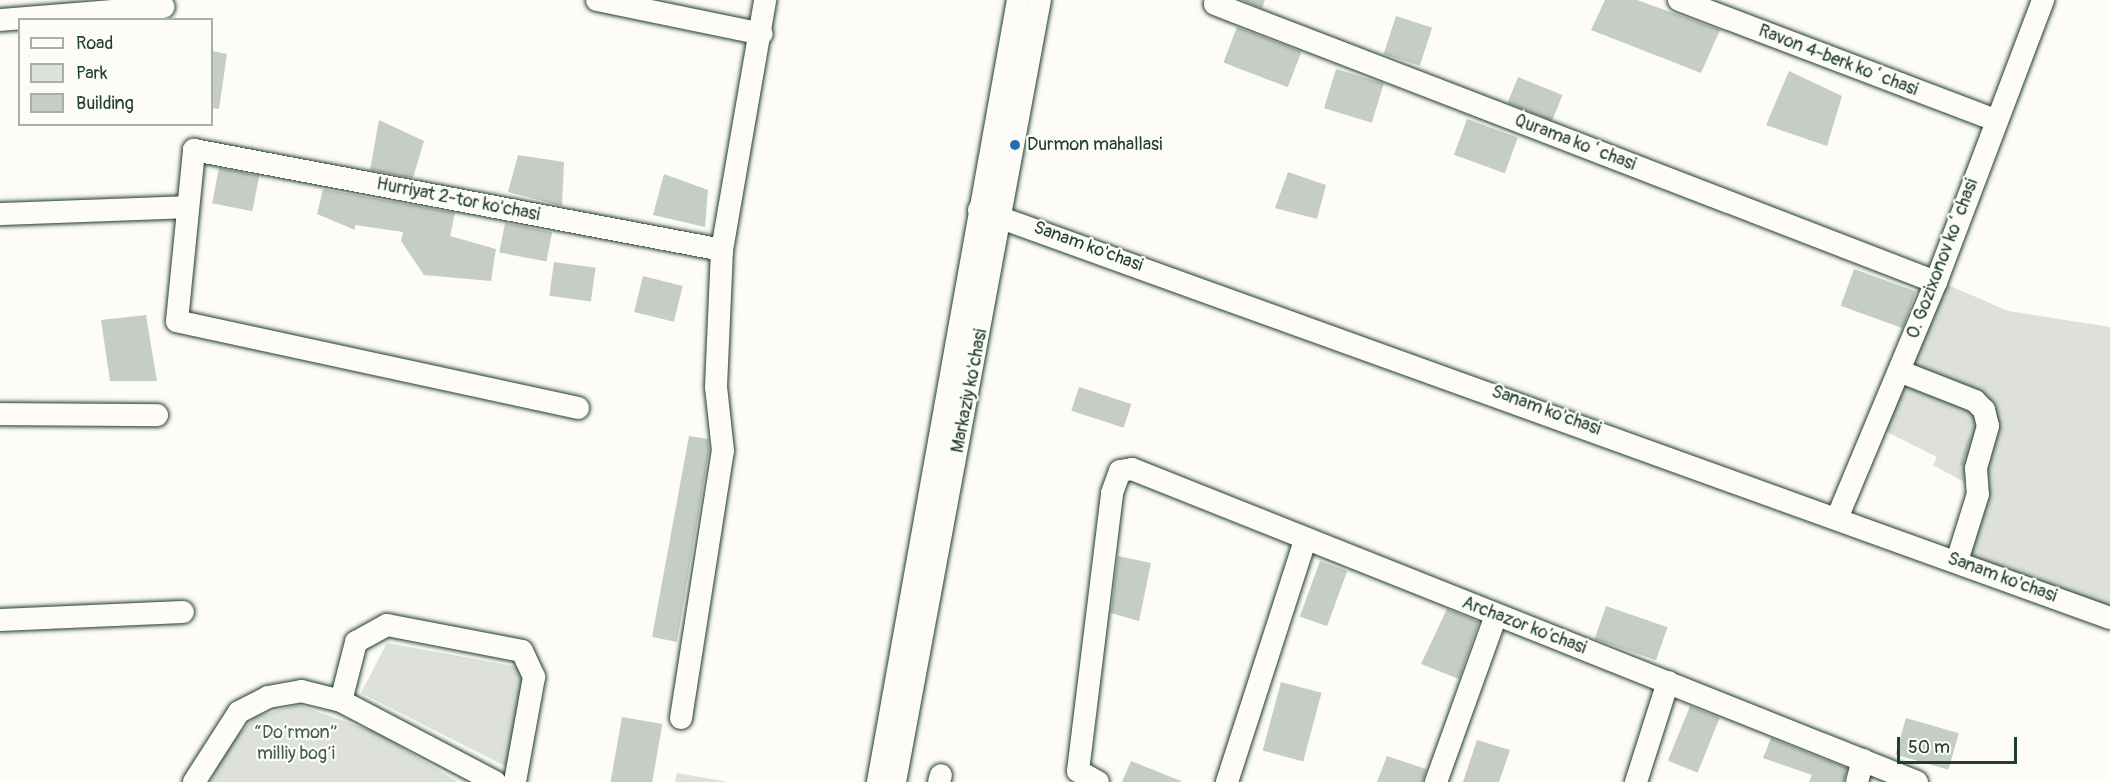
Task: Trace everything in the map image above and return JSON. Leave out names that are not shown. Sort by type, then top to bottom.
[{"type":"street","points":[[597,0],[762,34]]},
{"type":"street","points":[[681,718],[723,451],[716,387],[722,250],[762,34],[765,0]]},
{"type":"street","name":"Markaziy ko'chasi","points":[[958,397],[979,210],[1018,0]]},
{"type":"street","name":"Markaziy ko'chasi","points":[[887,781],[958,397],[1004,216],[1040,0]]},
{"type":"street","name":"Ravon 4-berk koʻchasi","points":[[1679,0],[1997,121]]},
{"type":"street","name":"O. Gozixonov koʻchasi","points":[[1838,516],[1936,282],[2043,0]]},
{"type":"street","name":"Qurama koʻchasi","points":[[1216,2],[1936,282]]},
{"type":"street","points":[[25,18],[163,7]]},
{"type":"street","points":[[0,20],[18,19]]},
{"type":"street","name":"Hurriyat 2-tor ko'chasi","points":[[187,207],[194,150],[722,250]]},
{"type":"street","points":[[0,214],[187,207],[177,321],[578,408]]},
{"type":"street","name":"Sanam ko'chasi","points":[[979,210],[1004,216],[1838,516],[2110,618]]},
{"type":"street","points":[[1899,371],[1975,401],[1984,410],[1988,426],[1976,468],[1978,494],[1957,561]]},
{"type":"street","points":[[0,414],[157,415]]},
{"type":"street","name":"Archazor ko‘chasi","points":[[1098,782],[1078,771],[1112,493],[1120,471],[1132,470],[1917,782]]},
{"type":"street","points":[[1227,782],[1305,540]]},
{"type":"street","points":[[0,620],[183,612]]},
{"type":"street","points":[[1436,782],[1496,615]]},
{"type":"street","points":[[341,701],[356,642],[387,625],[522,651],[534,677],[515,782]]},
{"type":"street","points":[[1636,782],[1668,682]]},
{"type":"street","points":[[194,782],[221,734],[248,706],[301,691],[341,701],[495,782]]},
{"type":"street","points":[[1857,782],[1863,760]]},
{"type":"green space","points":[[1946,284],[2008,311],[2110,327],[2110,611],[1954,550],[1975,488],[1933,465],[1937,457],[1885,431]]},
{"type":"green space","points":[[387,643],[529,669],[511,769],[361,693]]},
{"type":"green space","name":"“Do‘rmon” milliy bog‘i","points":[[298,705],[378,733],[458,782],[210,782],[227,747],[255,717]]},
{"type":"green space","points":[[677,773],[728,782],[675,782]]},
{"type":"building","points":[[1242,0],[1265,0],[1262,8]]},
{"type":"building","points":[[1605,0],[1637,0],[1720,30],[1701,73],[1591,30]]},
{"type":"building","points":[[1396,16],[1432,28],[1420,66],[1384,54]]},
{"type":"building","points":[[1237,27],[1301,52],[1288,87],[1223,62]]},
{"type":"building","points":[[213,51],[227,54],[219,109],[213,108]]},
{"type":"building","points":[[1336,69],[1384,84],[1372,123],[1324,108]]},
{"type":"building","points":[[1789,71],[1842,96],[1827,146],[1766,125]]},
{"type":"building","points":[[1518,77],[1563,95],[1552,121],[1508,103]]},
{"type":"building","points":[[1467,119],[1518,137],[1505,173],[1454,155]]},
{"type":"building","points":[[379,120],[424,141],[413,178],[370,170]]},
{"type":"building","points":[[518,155],[564,162],[562,206],[508,192]]},
{"type":"building","points":[[219,168],[259,176],[252,211],[212,203]]},
{"type":"building","points":[[1288,172],[1326,185],[1317,219],[1275,208]]},
{"type":"building","points":[[664,174],[708,190],[705,227],[653,215]]},
{"type":"building","points":[[323,189],[455,213],[450,236],[496,249],[491,281],[424,275],[401,241],[403,232],[355,225],[355,230],[317,214]]},
{"type":"building","points":[[505,223],[552,232],[546,262],[499,252]]},
{"type":"building","points":[[554,262],[596,268],[591,302],[549,296]]},
{"type":"building","points":[[1854,269],[1916,292],[1903,328],[1841,306]]},
{"type":"building","points":[[643,276],[683,286],[674,322],[634,312]]},
{"type":"building","points":[[146,315],[157,381],[110,381],[101,320]]},
{"type":"building","points":[[1079,387],[1131,404],[1124,428],[1071,411]]},
{"type":"building","points":[[689,436],[708,439],[709,451],[677,642],[652,637]]},
{"type":"building","points":[[1968,438],[1970,438],[1963,466],[1959,465]]},
{"type":"building","points":[[1118,556],[1151,563],[1139,621],[1111,613]]},
{"type":"building","points":[[1320,561],[1347,571],[1327,626],[1300,616]]},
{"type":"building","points":[[1606,606],[1667,627],[1656,660],[1595,639]]},
{"type":"building","points":[[1447,609],[1479,622],[1459,679],[1421,664]]},
{"type":"building","points":[[1281,682],[1322,693],[1303,761],[1263,751]]},
{"type":"building","points":[[1690,706],[1720,718],[1698,773],[1668,761]]},
{"type":"building","points":[[622,717],[662,724],[652,782],[611,782]]},
{"type":"building","points":[[1906,718],[1959,733],[1948,770],[1896,755]]},
{"type":"building","points":[[1771,738],[1847,768],[1844,782],[1809,782],[1812,775],[1763,758]]},
{"type":"building","points":[[1477,740],[1510,750],[1499,782],[1463,782]]},
{"type":"building","points":[[1387,756],[1426,769],[1423,782],[1377,782]]},
{"type":"building","points":[[1131,761],[1181,781],[1181,782],[1122,782]]},
{"type":"place","name":"Durmon mahallasi","points":[[1015,145]]}]
